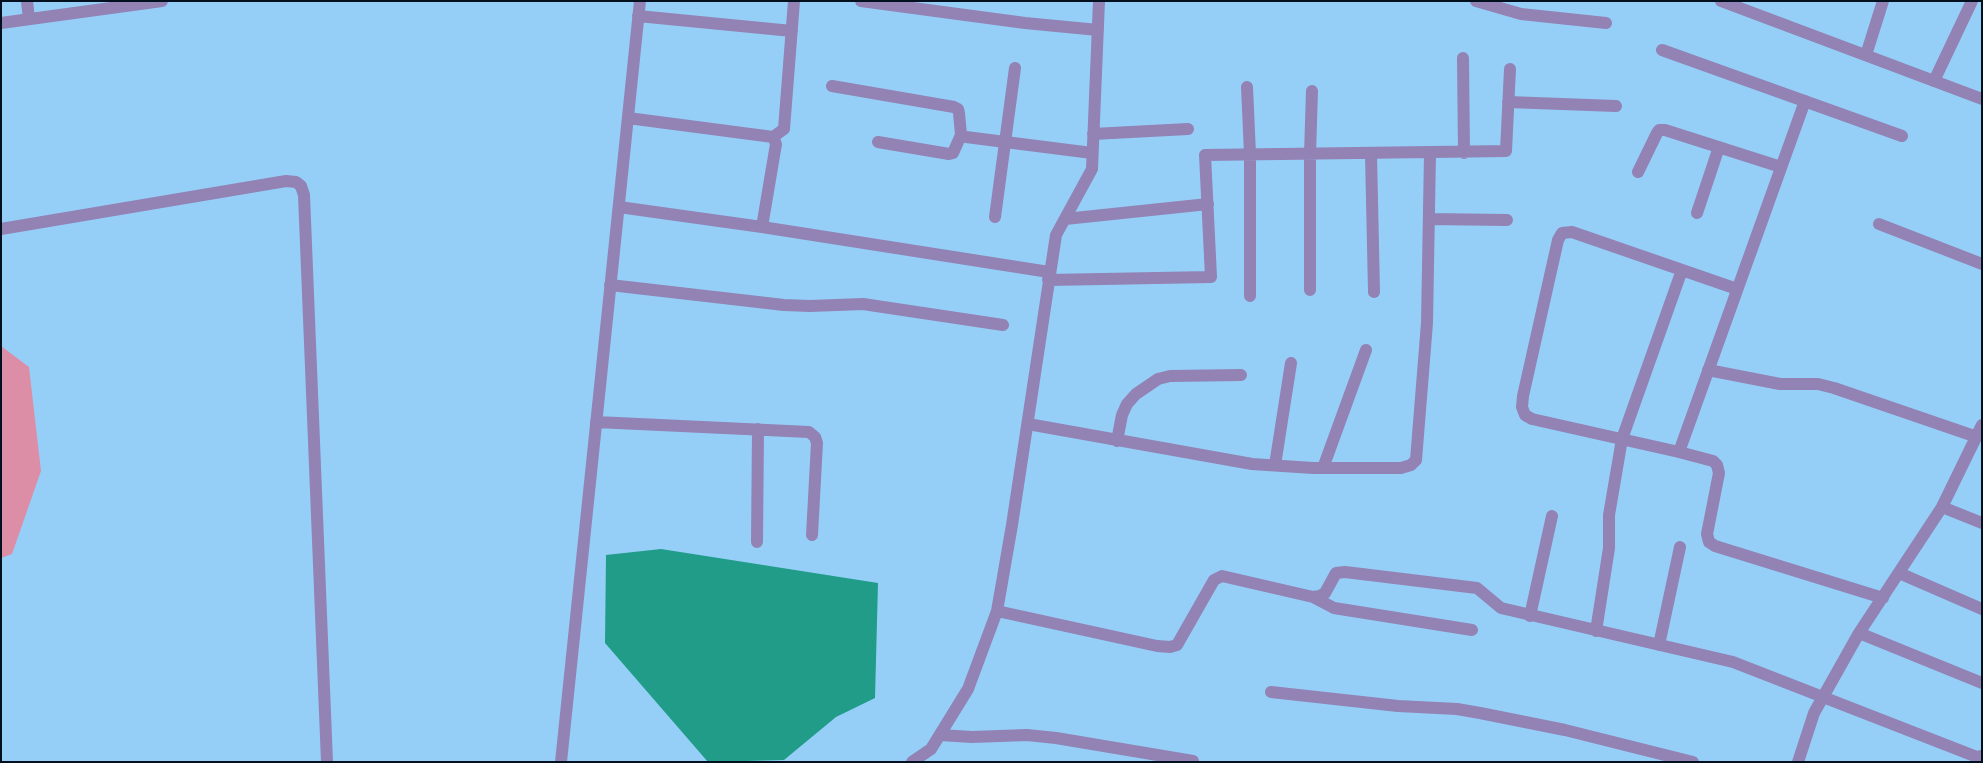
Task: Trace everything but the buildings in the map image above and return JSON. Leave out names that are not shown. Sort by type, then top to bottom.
[{"type":"street","points":[[27,1],[29,19]]},
{"type":"street","points":[[1,23],[29,19],[92,6],[162,1]]},
{"type":"street","points":[[561,762],[640,1]]},
{"type":"street","points":[[628,118],[773,137],[784,129],[794,1]]},
{"type":"street","points":[[861,1],[1025,23],[1098,30]]},
{"type":"street","points":[[912,762],[931,749],[968,688],[997,611],[1028,424],[1056,235],[1092,168],[1099,1]]},
{"type":"street","points":[[1476,1],[1521,14],[1606,23]]},
{"type":"street","points":[[1721,1],[1756,7],[1866,55],[1982,99]]},
{"type":"street","points":[[1866,55],[1884,1]]},
{"type":"street","points":[[1934,81],[1972,1]]},
{"type":"street","points":[[638,16],[792,31]]},
{"type":"street","points":[[1662,50],[1902,136]]},
{"type":"street","points":[[1463,58],[1464,152]]},
{"type":"street","points":[[995,217],[1015,68]]},
{"type":"street","points":[[619,207],[762,227],[1049,276],[1211,277],[1205,155],[1371,154],[1506,151],[1510,69]]},
{"type":"street","points":[[832,86],[954,107],[958,109],[961,135],[953,153],[950,154],[878,142]]},
{"type":"street","points":[[1247,87],[1250,154],[1250,296]]},
{"type":"street","points":[[1310,290],[1310,154],[1312,91]]},
{"type":"street","points":[[1679,452],[1805,101]]},
{"type":"street","points":[[1508,102],[1616,106]]},
{"type":"street","points":[[1094,134],[1188,129]]},
{"type":"street","points":[[1638,172],[1659,130],[1665,130],[1781,168]]},
{"type":"street","points":[[961,135],[1092,152]]},
{"type":"street","points":[[762,227],[776,144],[773,137]]},
{"type":"street","points":[[1697,213],[1719,147]]},
{"type":"street","points":[[1028,424],[1252,464],[1323,468],[1401,468],[1411,465],[1416,460],[1427,324],[1430,153]]},
{"type":"street","points":[[1371,154],[1374,292]]},
{"type":"street","points":[[1,229],[286,181],[296,182],[301,186],[304,203],[327,762]]},
{"type":"street","points":[[1065,218],[1208,204]]},
{"type":"street","points":[[1429,219],[1507,220]]},
{"type":"street","points":[[1880,224],[1982,264]]},
{"type":"street","points":[[1737,289],[1572,232],[1562,233],[1558,240],[1523,396],[1522,407],[1525,415],[1532,419],[1679,452],[1712,461],[1717,465],[1719,473],[1707,534],[1709,542],[1715,546],[1883,598]]},
{"type":"street","points":[[1596,630],[1609,548],[1609,514],[1622,439],[1682,270]]},
{"type":"street","points":[[610,285],[784,305],[810,306],[863,304],[1003,325]]},
{"type":"street","points":[[1323,468],[1366,350]]},
{"type":"street","points":[[1276,465],[1291,363]]},
{"type":"street","points":[[1708,370],[1780,384],[1818,384],[1980,429],[1942,507],[1859,633],[1814,713],[1798,762]]},
{"type":"street","points":[[1117,441],[1122,415],[1127,404],[1136,394],[1158,379],[1170,376],[1241,375]]},
{"type":"street","points":[[596,422],[809,432],[815,437],[817,443],[812,535]]},
{"type":"street","points":[[757,542],[758,429]]},
{"type":"street","points":[[1942,507],[1982,523]]},
{"type":"street","points":[[1530,616],[1552,516]]},
{"type":"street","points":[[1659,645],[1680,547]]},
{"type":"street","points":[[1313,597],[1326,593],[1336,573],[1345,572],[1477,588],[1501,608],[1530,616],[1733,662],[1824,696],[1974,758]]},
{"type":"street","points":[[1899,572],[1982,609]]},
{"type":"street","points":[[997,611],[1157,646],[1177,645],[1214,580],[1222,576],[1313,597],[1334,608],[1472,630]]},
{"type":"street","points":[[1859,633],[1982,684]]},
{"type":"street","points":[[1271,692],[1398,706],[1457,709],[1565,730],[1693,762]]},
{"type":"street","points":[[940,735],[972,737],[1027,735],[1056,738],[1149,758],[1193,761]]},
{"type":"shaded area","points":[[1,346],[29,367],[41,471],[12,554],[1,558]]},
{"type":"shaded area","points":[[661,549],[878,583],[875,698],[836,717],[784,760],[708,762],[605,643],[606,555]]}]
